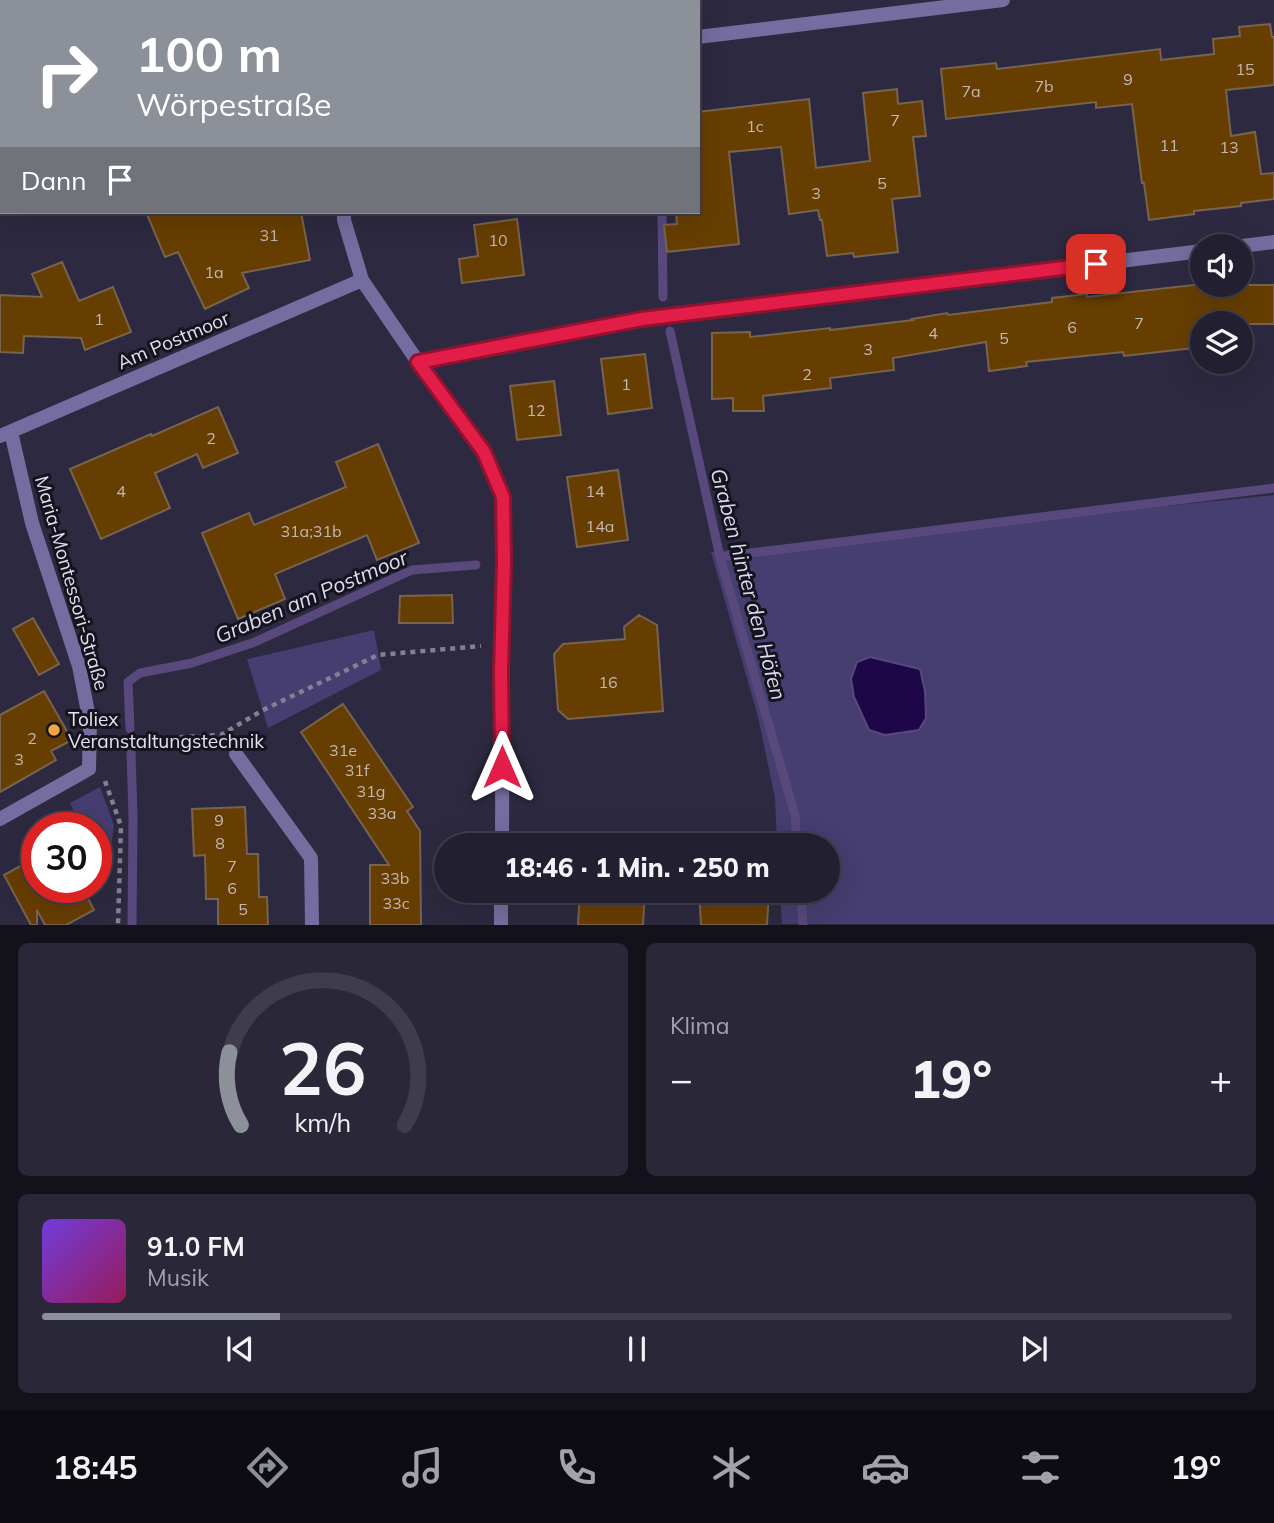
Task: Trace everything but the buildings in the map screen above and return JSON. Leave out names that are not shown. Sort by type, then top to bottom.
[{"type":"street","points":[[700,37],[1003,0]]},
{"type":"street","points":[[344,214],[362,280],[484,452],[503,497],[502,833]]},
{"type":"street","points":[[1253,245],[1274,242]]},
{"type":"street","points":[[418,362],[642,319],[1190,252]]},
{"type":"street","name":"Am Postmoor","points":[[6,434],[362,280]]},
{"type":"street","name":"Maria-Montessori-Straße","points":[[0,819],[89,769],[90,743],[90,723],[79,666],[6,434]]},
{"type":"street","points":[[236,754],[311,858],[312,925]]},
{"type":"street","points":[[501,903],[501,925]]},
{"type":"shaded area","points":[[1274,495],[1274,924],[782,924],[781,903],[840,903],[840,833],[776,833],[775,798],[758,717],[711,552]]},
{"type":"shaded area","points":[[374,630],[381,670],[268,728],[247,659]]},
{"type":"shaded area","points":[[870,657],[920,669],[925,691],[926,718],[919,730],[885,735],[869,730],[854,697],[851,679],[857,662]]},
{"type":"shaded area","points":[[100,787],[109,812],[74,812],[70,803]]},
{"type":"waterway","name":"Graben hinter den Höfen","points":[[662,214],[663,297]]},
{"type":"waterway","name":"Graben hinter den Höfen","points":[[670,331],[720,557],[795,815],[796,833]]},
{"type":"waterway","points":[[720,557],[1274,488]]},
{"type":"waterway","name":"Graben am Postmoor","points":[[130,729],[128,682],[140,673],[192,663],[255,642],[412,570],[476,565]]},
{"type":"waterway","name":"Graben am Postmoor","points":[[131,752],[132,925]]},
{"type":"waterway","name":"Graben hinter den Höfen","points":[[802,903],[803,925]]},
{"type":"place","name":"Toliex Veranstaltungstechnik","points":[[54,730]]},
{"type":"route","points":[[502,767],[503,497],[484,452],[418,362],[642,319],[1096,264]]}]
